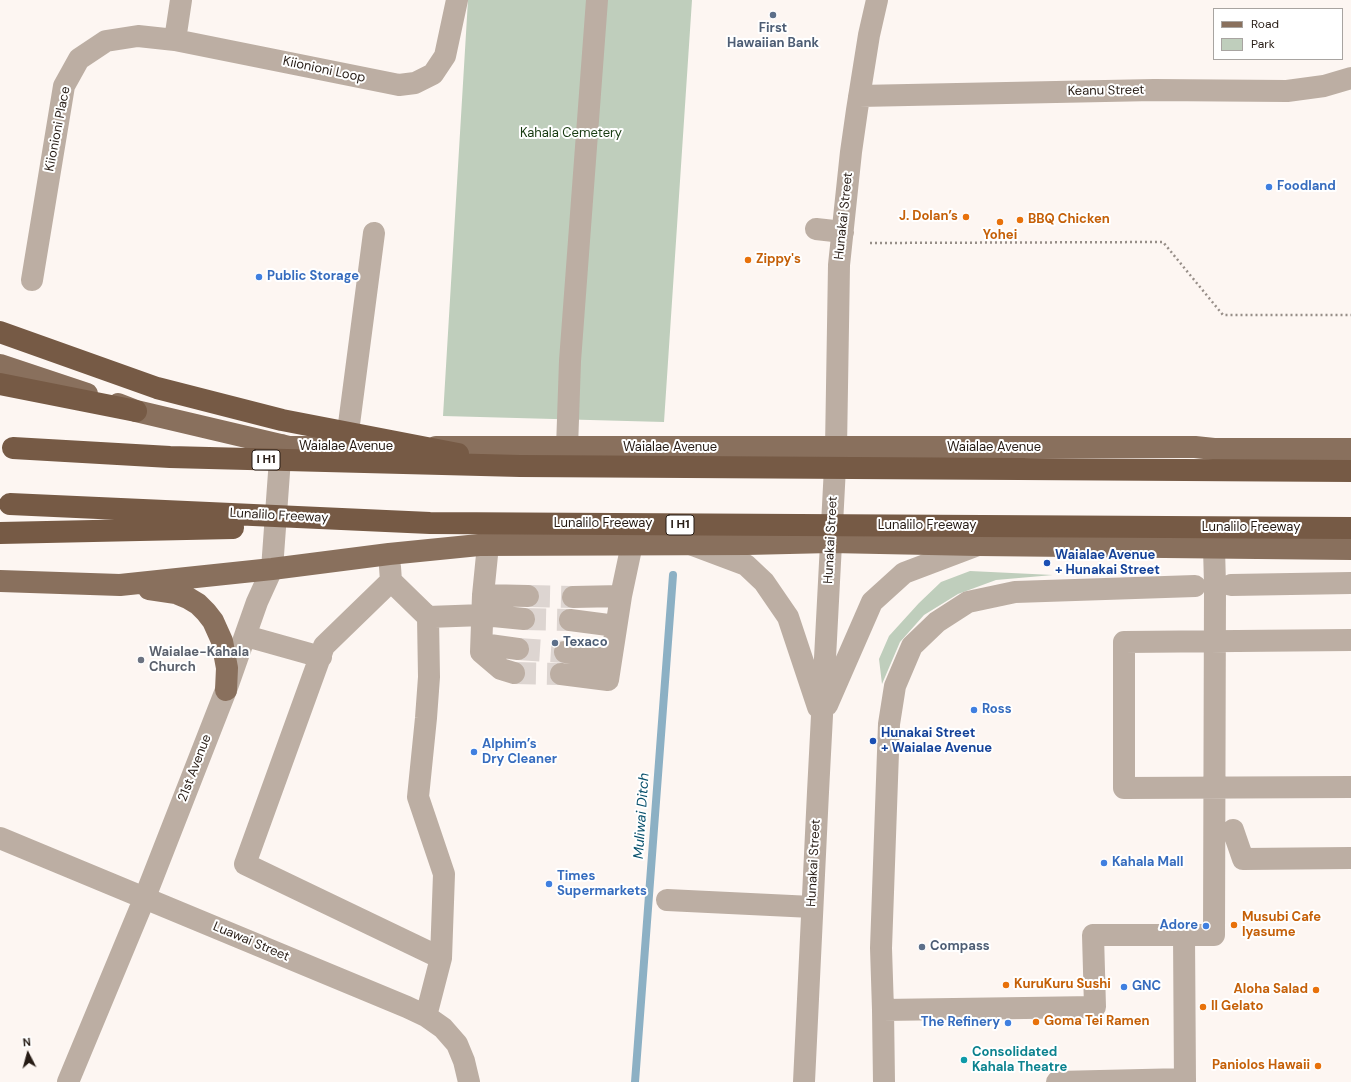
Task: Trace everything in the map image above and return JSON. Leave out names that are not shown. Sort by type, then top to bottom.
[{"type":"highway","points":[[0,332],[172,392],[282,420],[520,466]]},
{"type":"highway","points":[[0,384],[136,411]]},
{"type":"highway","name":"I H1","points":[[6,448],[170,457],[520,466],[1351,471]]},
{"type":"highway","name":"Lunalilo Freeway","points":[[5,504],[430,523],[1351,528]]},
{"type":"highway","points":[[0,533],[430,523]]},
{"type":"main road","name":"Waialae Avenue","points":[[0,365],[136,411],[289,447],[1195,447],[1214,449],[1351,449]]},
{"type":"main road","points":[[120,585],[272,569],[388,554],[488,545],[832,542],[1351,549]]},
{"type":"main road","points":[[0,580],[120,585],[176,593],[188,598],[198,604],[213,621],[222,641],[227,668],[226,690]]},
{"type":"street","points":[[175,40],[180,0]]},
{"type":"street","name":"Kiionioni Loop","points":[[175,40],[399,85],[415,83],[433,74],[445,56],[457,0]]},
{"type":"street","points":[[567,448],[570,361],[597,0]]},
{"type":"street","name":"Hunakai Street","points":[[804,1082],[832,542],[836,448],[839,265],[851,152],[859,96],[877,0]]},
{"type":"street","name":"Kiionioni Place","points":[[32,280],[64,86],[79,59],[106,41],[138,36],[175,40]]},
{"type":"street","name":"Keanu Street","points":[[859,96],[1154,90],[1287,91],[1324,86],[1351,78]]},
{"type":"street","points":[[816,229],[843,232]]},
{"type":"street","points":[[346,447],[374,233]]},
{"type":"street","name":"21st Avenue","points":[[68,1082],[145,897],[226,690],[257,602],[272,569],[281,445]]},
{"type":"street","points":[[562,674],[608,680],[621,596],[632,544]]},
{"type":"street","points":[[689,544],[746,565],[764,582],[788,617],[822,718]]},
{"type":"street","points":[[488,545],[481,652],[502,669],[514,673]]},
{"type":"street","points":[[822,718],[872,602],[904,573],[978,545]]},
{"type":"street","points":[[883,1010],[1095,1007],[1093,935],[1214,935],[1214,548]]},
{"type":"street","points":[[388,554],[391,581],[428,617],[429,677],[418,797],[444,874],[441,958],[426,1016]]},
{"type":"street","points":[[391,581],[324,646],[245,864],[441,958]]},
{"type":"street","points":[[1231,585],[1351,582]]},
{"type":"street","points":[[884,1082],[881,948],[889,724],[895,686],[912,646],[937,622],[968,602],[1015,592],[1195,586]]},
{"type":"street","points":[[428,617],[528,596]]},
{"type":"street","points":[[574,596],[621,596]]},
{"type":"street","points":[[483,605],[524,619]]},
{"type":"street","points":[[570,620],[616,626]]},
{"type":"street","points":[[246,636],[321,657]]},
{"type":"street","points":[[1351,640],[1124,642],[1124,788],[1351,786]]},
{"type":"street","points":[[482,644],[518,649]]},
{"type":"street","points":[[565,652],[611,660]]},
{"type":"street","points":[[1233,830],[1243,859],[1351,858]]},
{"type":"street","name":"Luawai Street","points":[[0,838],[407,1006],[426,1016],[443,1028],[457,1044],[464,1061],[469,1082]]},
{"type":"street","points":[[667,900],[812,907]]},
{"type":"street","points":[[1056,1082],[1184,1081],[1184,935]]},
{"type":"path","points":[[870,243],[1163,242],[1223,315],[1351,315]]},
{"type":"green space","name":"Kahala Cemetery","points":[[468,0],[692,0],[664,422],[443,416]]},
{"type":"green space","points":[[970,571],[1053,575],[996,580],[958,594],[924,615],[900,642],[882,684],[879,659],[889,636],[919,603],[941,582]]},
{"type":"waterway","name":"Muliwai Ditch","points":[[635,1082],[673,575]]},
{"type":"tunnel","points":[[528,596],[573,597]]},
{"type":"tunnel","points":[[524,619],[570,620]]},
{"type":"tunnel","points":[[518,649],[565,652]]},
{"type":"tunnel","points":[[514,673],[561,674]]},
{"type":"place","name":"First Hawaiian Bank","points":[[773,15]]},
{"type":"place","name":"Foodland","points":[[1269,187]]},
{"type":"place","name":"J. Dolan’s","points":[[966,217]]},
{"type":"place","name":"BBQ Chicken","points":[[1020,220]]},
{"type":"place","name":"Yohei","points":[[1000,222]]},
{"type":"place","name":"Zippy's","points":[[748,260]]},
{"type":"place","name":"Public Storage","points":[[259,277]]},
{"type":"place","name":"Waialae Avenue + Hunakai Street","points":[[1047,563]]},
{"type":"place","name":"Texaco","points":[[555,643]]},
{"type":"place","name":"Waialae-Kahala Church","points":[[141,660]]},
{"type":"place","name":"Ross","points":[[974,710]]},
{"type":"place","name":"Hunakai Street + Waialae Avenue","points":[[873,741]]},
{"type":"place","name":"Alphim’s Dry Cleaner","points":[[474,752]]},
{"type":"place","name":"Kahala Mall","points":[[1104,863]]},
{"type":"place","name":"Times Supermarkets","points":[[549,884]]},
{"type":"place","name":"Musubi Cafe Iyasume","points":[[1234,925]]},
{"type":"place","name":"Adore","points":[[1206,926]]},
{"type":"place","name":"Compass","points":[[922,947]]},
{"type":"place","name":"KuruKuru Sushi","points":[[1006,985]]},
{"type":"place","name":"GNC","points":[[1124,987]]},
{"type":"place","name":"Aloha Salad","points":[[1316,990]]},
{"type":"place","name":"Il Gelato","points":[[1203,1007]]},
{"type":"place","name":"Goma Tei Ramen","points":[[1036,1022]]},
{"type":"place","name":"The Refinery","points":[[1008,1023]]},
{"type":"place","name":"Consolidated Kahala Theatre","points":[[964,1060]]},
{"type":"place","name":"Paniolos Hawaii","points":[[1318,1066]]}]
